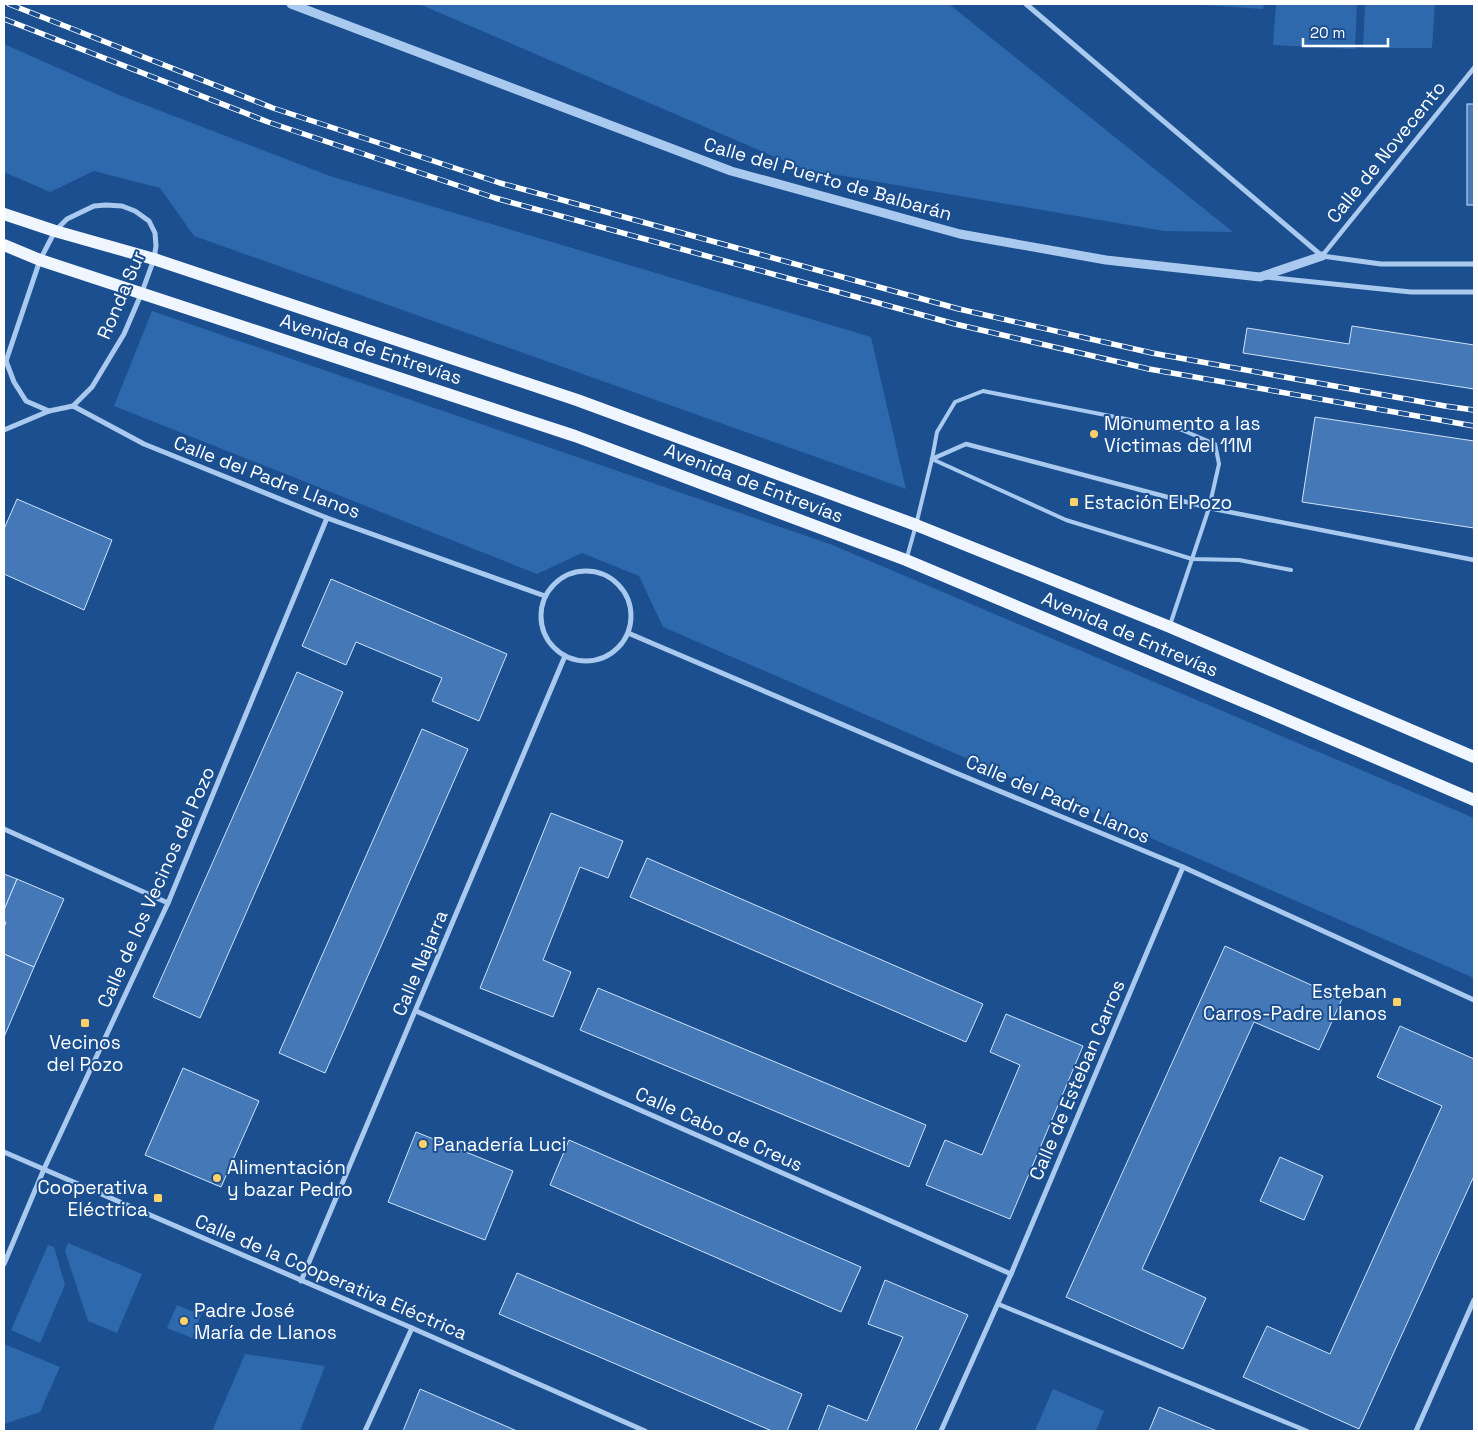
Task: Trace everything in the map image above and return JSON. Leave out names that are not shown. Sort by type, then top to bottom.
[{"type":"main road","name":"Avenida de Entrevías","points":[[4,214],[55,231],[154,259],[578,400],[916,524],[1170,627],[1474,757]]},
{"type":"main road","name":"Avenida de Entrevías","points":[[4,245],[40,260],[575,436],[906,560],[1474,800]]},
{"type":"street","name":"Calle del Puerto de Balbarán","points":[[291,4],[731,171],[960,234],[1106,260],[1410,292],[1474,292]]},
{"type":"street","points":[[1026,4],[1322,256]]},
{"type":"street","name":"Calle de Novecento","points":[[1322,256],[1474,68]]},
{"type":"street","name":"Ronda Sur","points":[[5,362],[40,260],[55,231],[67,219],[94,206],[122,206],[135,211],[149,221],[155,233],[154,259],[124,334],[92,387],[73,406]]},
{"type":"street","name":"Calle del Puerto de Balbarán","points":[[1260,277],[1322,256],[1381,264],[1474,264]]},
{"type":"street","points":[[5,362],[14,382],[26,401],[49,411]]},
{"type":"street","points":[[4,430],[49,411],[73,406]]},
{"type":"street","name":"Calle del Padre Llanos","points":[[73,406],[144,444],[328,518],[545,596]]},
{"type":"street","points":[[932,459],[966,444],[1209,508],[1474,560]]},
{"type":"street","name":"Calle de los Vecinos del Pozo","points":[[4,1264],[44,1169],[168,903],[328,518]]},
{"type":"street","points":[[586,570],[603,574],[618,584],[628,599],[631,616],[628,633],[618,648],[602,658],[586,661],[565,656],[554,648],[543,631],[540,616],[545,596],[554,584],[567,574],[586,570]]},
{"type":"street","name":"Calle del Padre Llanos","points":[[628,633],[1183,867],[1474,1000]]},
{"type":"street","name":"Calle Najarra","points":[[301,1281],[565,656]]},
{"type":"street","points":[[4,829],[168,903]]},
{"type":"street","name":"Calle de Esteban Carros","points":[[941,1431],[1011,1274],[1183,867]]},
{"type":"street","name":"Calle Cabo de Creus","points":[[416,1011],[1011,1274]]},
{"type":"street","name":"Calle de la Cooperativa Eléctrica","points":[[4,1152],[645,1431]]},
{"type":"street","points":[[1416,1431],[1474,1300]]},
{"type":"street","points":[[998,1304],[1307,1431]]},
{"type":"street","points":[[365,1431],[412,1328]]},
{"type":"lane","points":[[906,560],[937,432],[955,402],[983,391],[1182,430],[1214,444],[1219,464],[1209,508],[1170,627]]},
{"type":"lane","points":[[932,459],[1066,520],[1192,559],[1239,560],[1291,570]]},
{"type":"shaded area","points":[[419,4],[949,4],[1233,232],[1164,231],[803,169]]},
{"type":"shaded area","points":[[1190,4],[1264,4],[1263,9]]},
{"type":"shaded area","points":[[1276,4],[1357,4],[1355,49],[1273,45]]},
{"type":"shaded area","points":[[1365,4],[1435,4],[1432,48],[1363,48]]},
{"type":"shaded area","points":[[4,44],[119,95],[330,176],[871,337],[906,489],[194,236],[160,188],[94,171],[50,192],[4,172]]},
{"type":"shaded area","points":[[152,311],[830,544],[1474,818],[1474,978],[663,627],[639,576],[582,553],[537,574],[114,406]]},
{"type":"shaded area","points":[[68,1243],[142,1274],[117,1333],[88,1321],[65,1251]]},
{"type":"shaded area","points":[[48,1245],[54,1247],[65,1285],[40,1343],[11,1330]]},
{"type":"shaded area","points":[[177,1305],[201,1315],[192,1338],[167,1328]]},
{"type":"shaded area","points":[[4,1344],[60,1367],[40,1412],[4,1424]]},
{"type":"shaded area","points":[[245,1354],[325,1366],[300,1431],[212,1431]]},
{"type":"shaded area","points":[[1053,1389],[1104,1411],[1096,1431],[1035,1431]]},
{"type":"building","points":[[1467,104],[1474,104],[1474,205],[1467,205]]},
{"type":"building","points":[[1352,326],[1474,345],[1474,389],[1243,353],[1247,328],[1349,344]]},
{"type":"building","points":[[1315,417],[1474,441],[1474,528],[1302,502]]},
{"type":"building","points":[[17,499],[112,540],[84,610],[4,574],[4,529]]},
{"type":"building","points":[[331,579],[507,654],[479,721],[432,701],[442,678],[356,642],[346,665],[302,646]]},
{"type":"building","points":[[297,672],[343,692],[200,1018],[153,997]]},
{"type":"building","points":[[422,729],[468,749],[325,1073],[279,1053]]},
{"type":"building","points":[[551,813],[623,841],[608,878],[580,867],[543,960],[571,972],[553,1017],[480,988]]},
{"type":"building","points":[[647,858],[983,1004],[966,1042],[630,897]]},
{"type":"building","points":[[4,874],[17,879],[4,910]]},
{"type":"building","points":[[17,879],[64,899],[34,967],[4,954],[4,928],[6,922],[4,921],[4,910]]},
{"type":"building","points":[[1225,946],[1342,999],[1319,1050],[1254,1022],[1142,1269],[1206,1298],[1183,1349],[1066,1297]]},
{"type":"building","points":[[4,954],[34,967],[4,1037]]},
{"type":"building","points":[[598,988],[926,1125],[909,1167],[580,1030]]},
{"type":"building","points":[[1006,1014],[1083,1046],[1010,1219],[926,1185],[945,1140],[982,1155],[1020,1065],[990,1052]]},
{"type":"building","points":[[1400,1026],[1474,1059],[1474,1176],[1359,1429],[1243,1377],[1267,1326],[1330,1354],[1442,1106],[1377,1077]]},
{"type":"building","points":[[183,1068],[259,1101],[221,1187],[145,1155]]},
{"type":"building","points":[[416,1132],[513,1171],[485,1240],[388,1202]]},
{"type":"building","points":[[569,1140],[861,1267],[841,1312],[550,1185]]},
{"type":"building","points":[[1280,1157],[1323,1176],[1304,1220],[1260,1201]]},
{"type":"building","points":[[517,1273],[802,1394],[787,1431],[772,1431],[499,1314]]},
{"type":"building","points":[[885,1280],[968,1315],[915,1431],[818,1431],[828,1405],[867,1421],[903,1337],[868,1324]]},
{"type":"building","points":[[420,1389],[517,1431],[403,1431]]},
{"type":"building","points":[[1159,1407],[1217,1431],[1149,1431]]},
{"type":"railway","points":[[9,4],[273,108],[500,183],[959,309],[1152,353],[1474,410]]},
{"type":"railway","points":[[4,19],[268,122],[495,198],[955,324],[1149,369],[1474,426]]},
{"type":"place","name":"Monumento a las Víctimas del 11M","points":[[1094,434]]},
{"type":"place","name":"Estación El Pozo","points":[[1074,502]]},
{"type":"place","name":"Esteban Carros-Padre Llanos","points":[[1397,1002]]},
{"type":"place","name":"Vecinos del Pozo","points":[[85,1023]]},
{"type":"place","name":"Panadería Luci","points":[[423,1144]]},
{"type":"place","name":"Alimentación y bazar Pedro","points":[[217,1178]]},
{"type":"place","name":"Cooperativa Eléctrica","points":[[158,1198]]},
{"type":"place","name":"Padre José María de Llanos","points":[[184,1321]]}]
